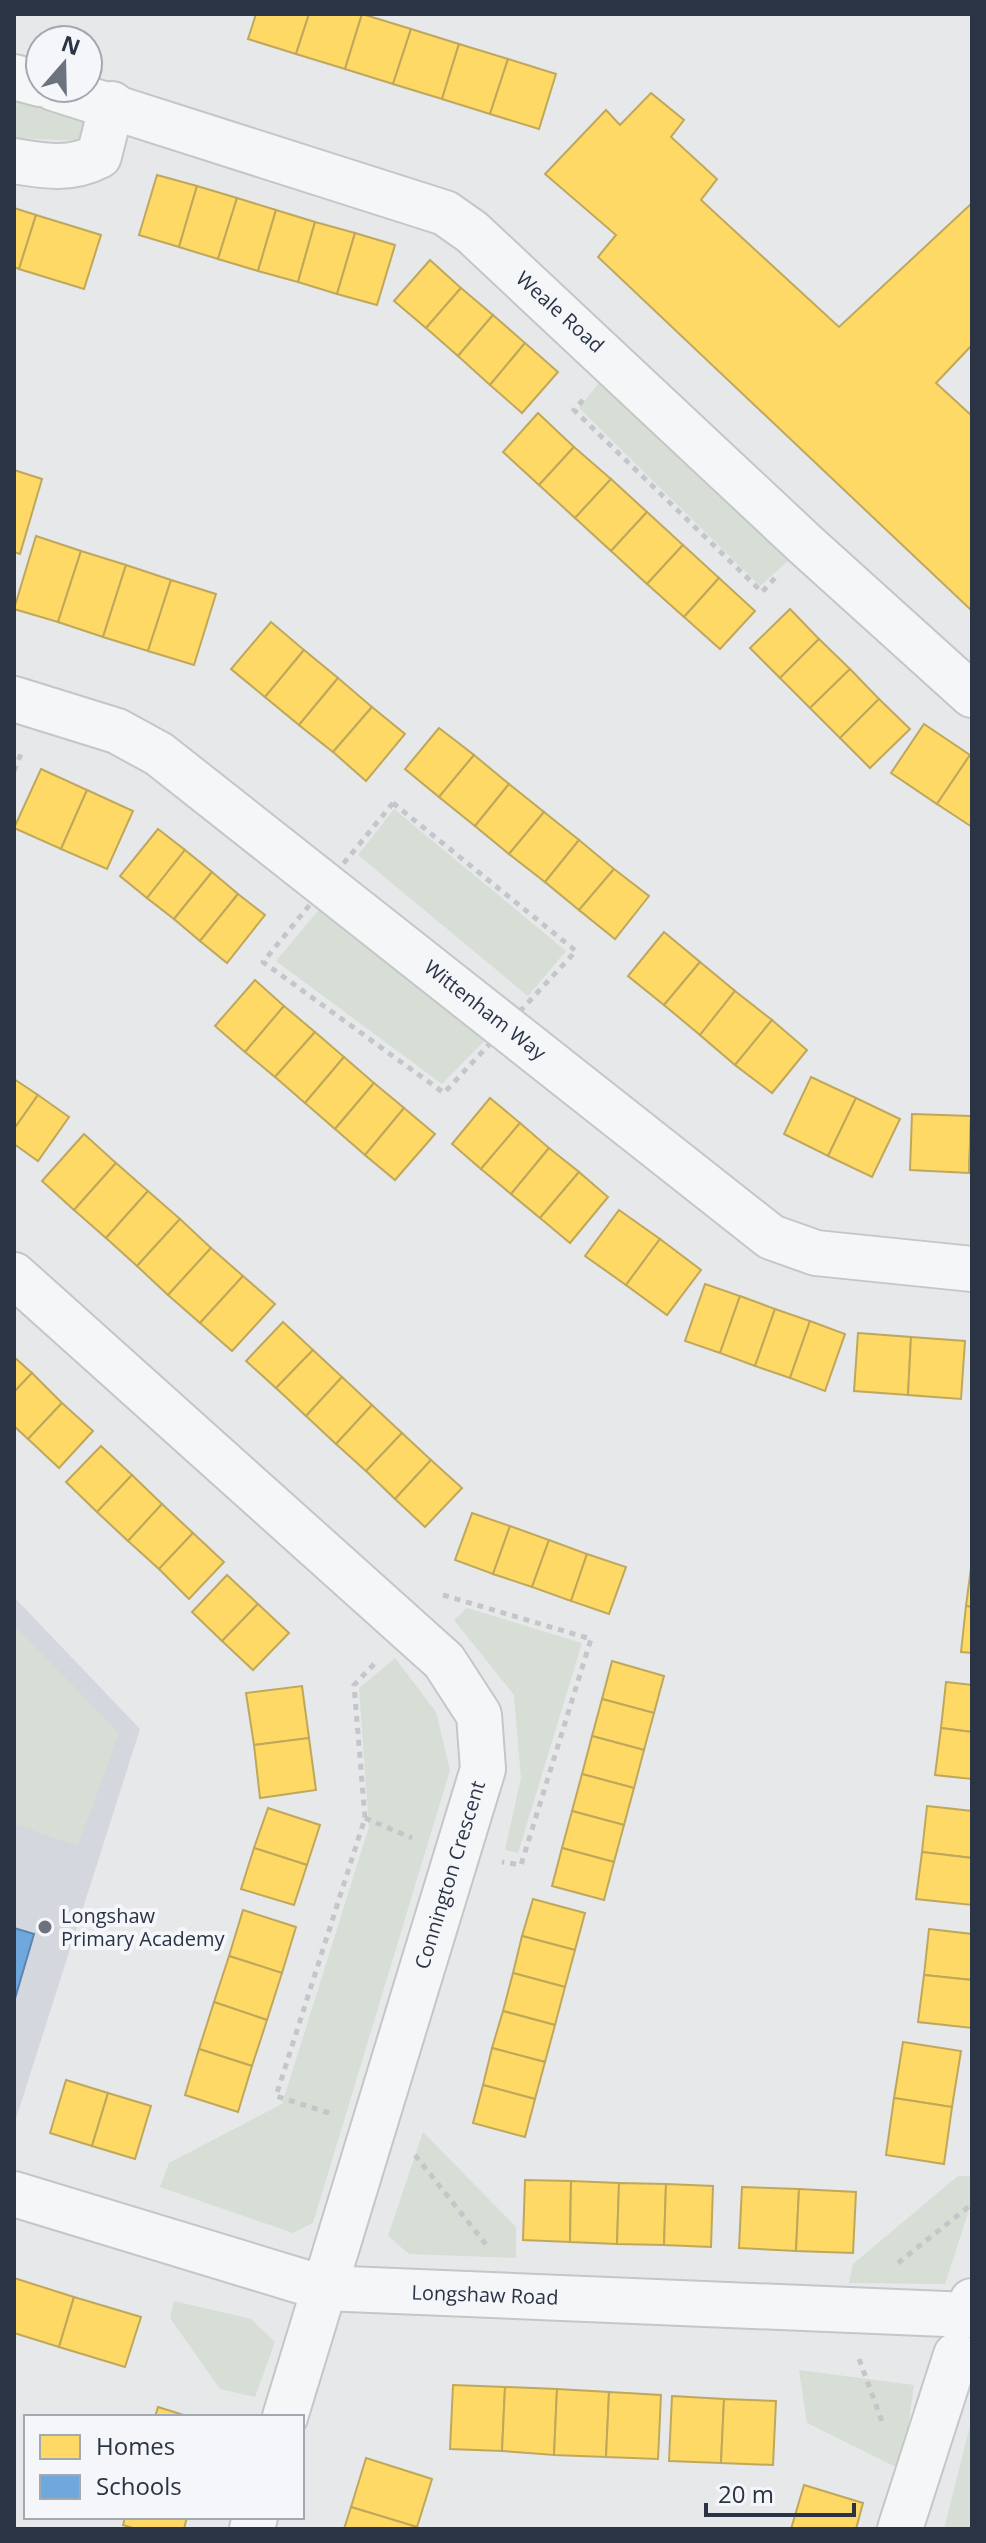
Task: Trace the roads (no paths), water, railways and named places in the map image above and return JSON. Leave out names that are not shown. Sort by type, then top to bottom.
[{"type":"street","name":"Weale Road","points":[[104,102],[445,213],[472,232],[806,545],[972,695]]},
{"type":"street","points":[[14,161],[60,168],[83,164],[99,156],[112,104]]},
{"type":"street","name":"Wittenham Way","points":[[14,699],[117,731],[159,754],[771,1237],[816,1253],[972,1269]]},
{"type":"street","name":"Connington Crescent","points":[[14,1275],[444,1661],[479,1715],[483,1769],[286,2415]]},
{"type":"street","name":"Longshaw Road","points":[[14,2194],[323,2288],[841,2310],[971,2308]]},
{"type":"street","points":[[905,2513],[956,2355]]},
{"type":"place","name":"Longshaw Primary Academy","points":[[45,1927]]}]
